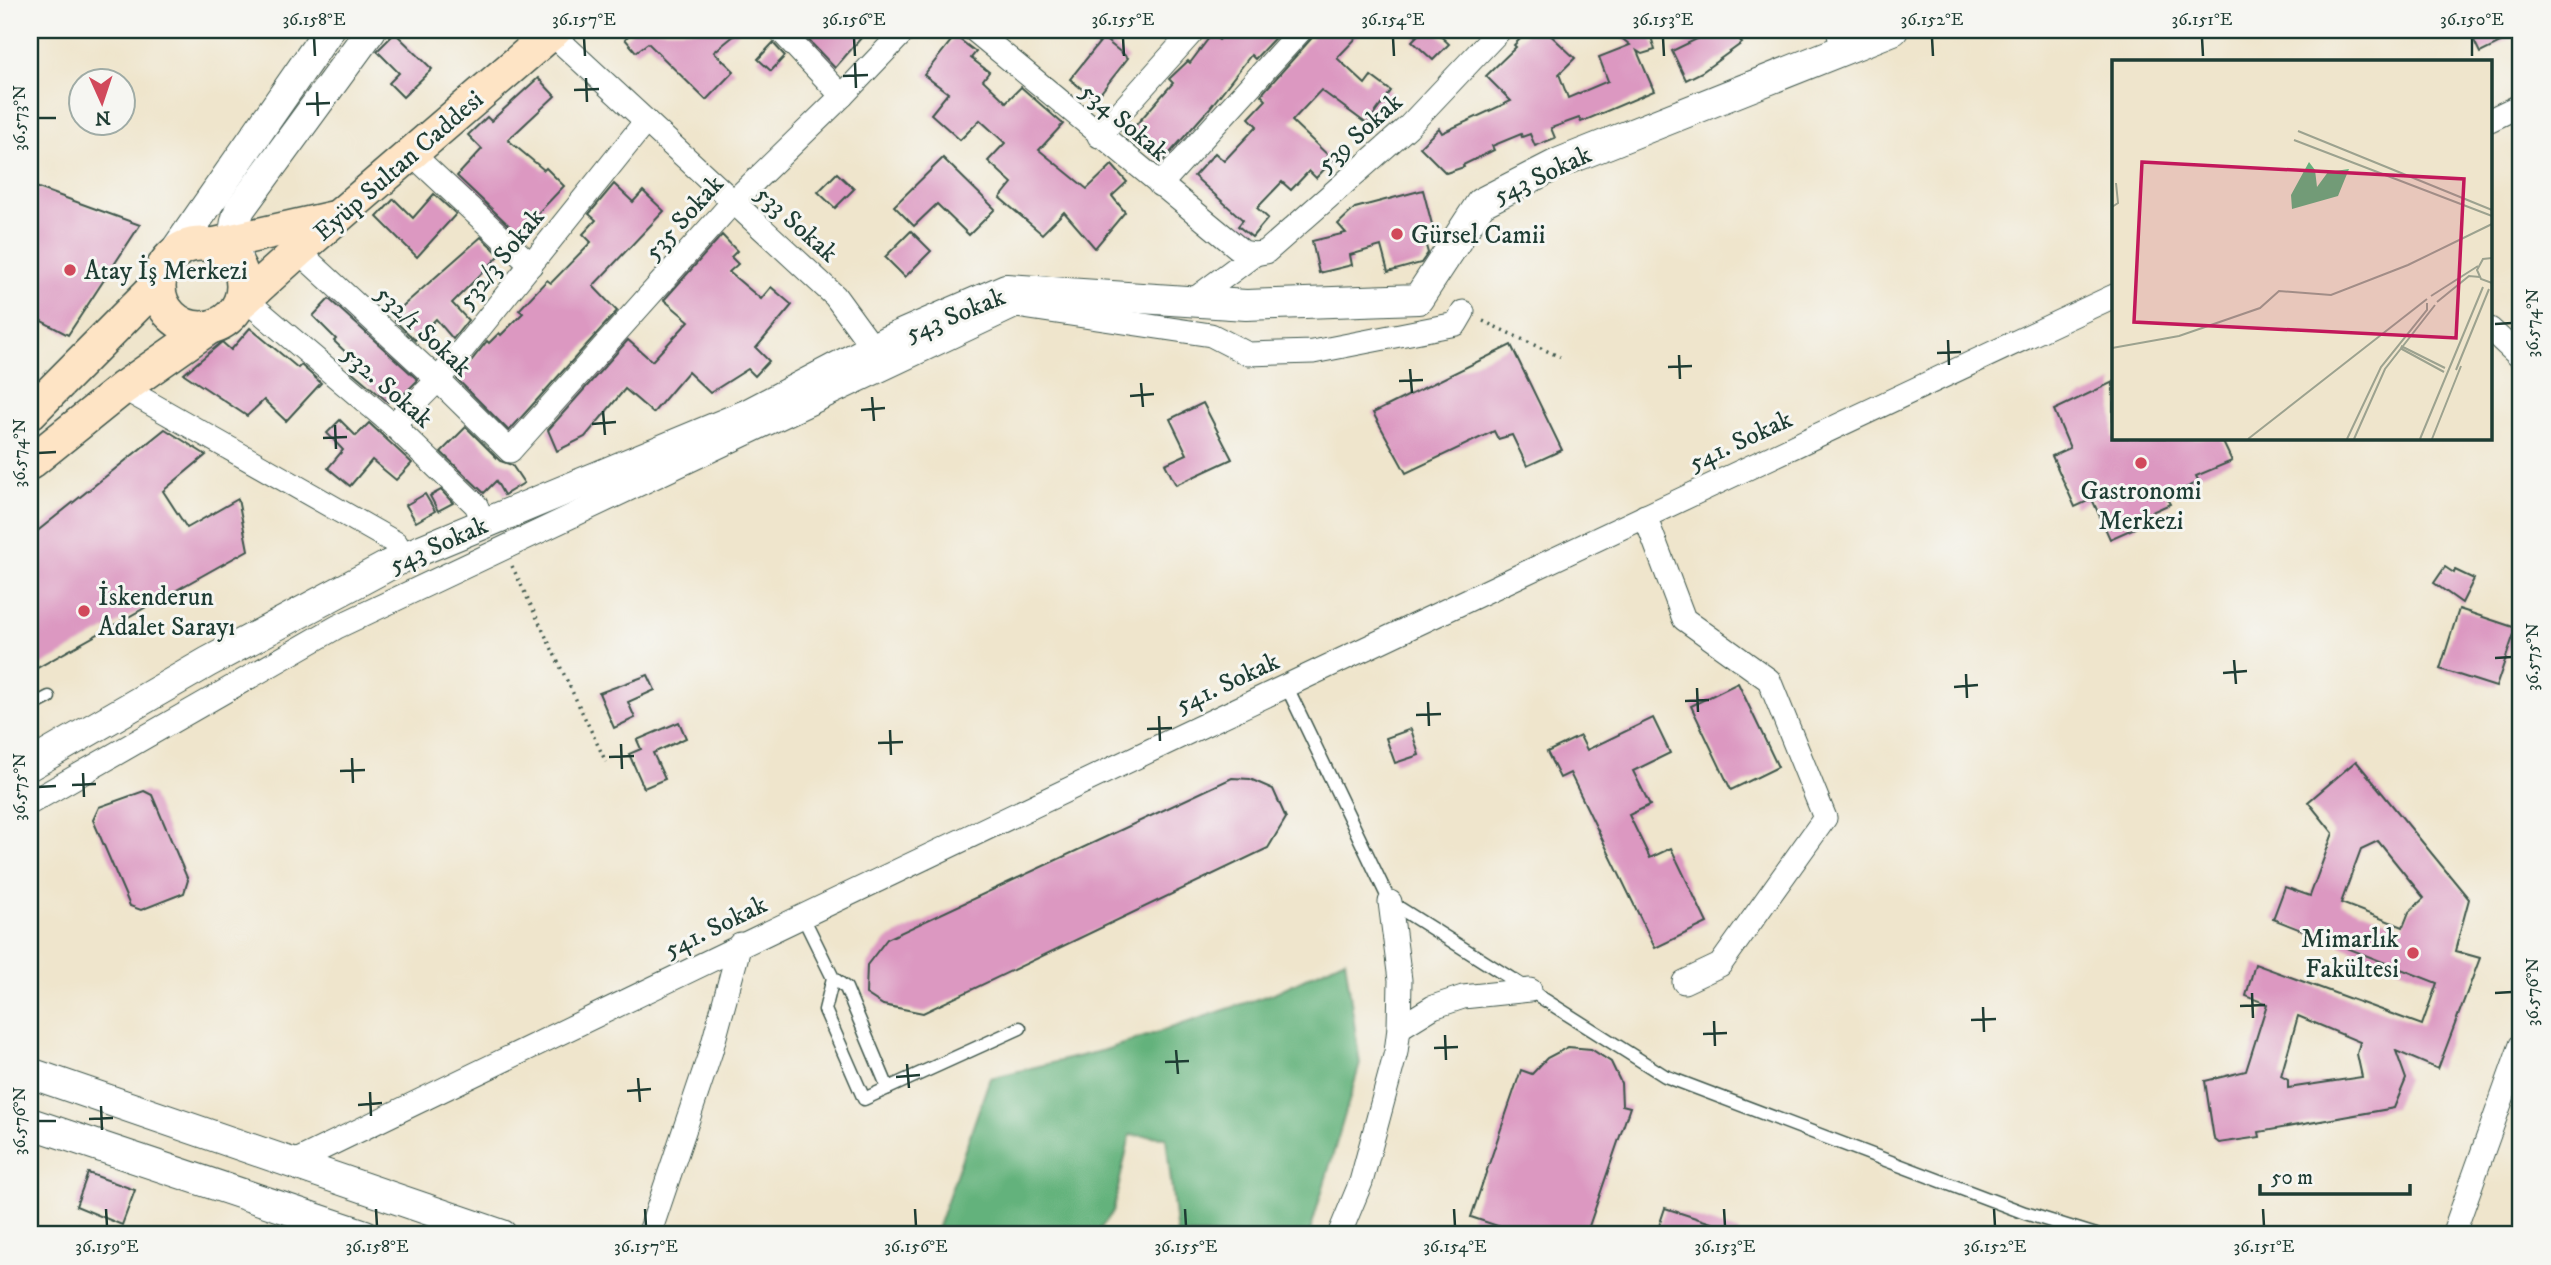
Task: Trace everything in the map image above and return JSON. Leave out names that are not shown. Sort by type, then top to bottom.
[{"type":"main road","name":"Eyüp Sultan Caddesi","points":[[243,300],[553,31]]},
{"type":"main road","points":[[210,327],[196,328],[183,324],[171,316],[163,305],[159,283],[164,264],[173,254],[184,246],[198,243],[228,251],[337,217]]},
{"type":"main road","points":[[30,463],[123,388],[210,327],[229,317],[243,300],[243,287],[228,251]]},
{"type":"main road","points":[[30,413],[159,283]]},
{"type":"street","points":[[173,254],[329,30]]},
{"type":"street","points":[[228,251],[240,209],[371,30]]},
{"type":"street","points":[[779,30],[842,96]]},
{"type":"street","name":"535 Sokak","points":[[510,451],[733,202],[842,96],[905,30]]},
{"type":"street","name":"534 Sokak","points":[[974,30],[1099,136],[1249,253]]},
{"type":"street","points":[[1099,136],[1193,30]]},
{"type":"street","points":[[1160,185],[1301,30]]},
{"type":"street","name":"539 Sokak","points":[[1192,301],[1249,253],[1266,252],[1408,127],[1500,30]]},
{"type":"street","name":"543 Sokak","points":[[30,765],[208,662],[404,557],[748,414],[873,348],[1006,289],[1246,304],[1418,299],[1481,203],[1559,163],[1841,41],[1893,30]]},
{"type":"street","name":"533 Sokak","points":[[553,31],[835,296],[873,348]]},
{"type":"street","points":[[2492,119],[2521,106]]},
{"type":"street","name":"532/3 Sokak","points":[[393,425],[438,380],[646,121]]},
{"type":"street","points":[[411,153],[531,265]]},
{"type":"street","name":"532/1 Sokak","points":[[298,251],[438,380],[510,451]]},
{"type":"street","name":"541. Sokak","points":[[292,1163],[740,944],[2112,296]]},
{"type":"street","name":"532. Sokak","points":[[243,300],[393,425],[476,505],[484,523]]},
{"type":"street","points":[[30,803],[337,627],[1017,306],[1210,335],[1248,354],[1312,352],[1456,324],[1463,312]]},
{"type":"street","points":[[2492,330],[2521,358]]},
{"type":"street","points":[[123,388],[396,543],[404,557]]},
{"type":"street","points":[[1645,516],[1684,619],[1769,680],[1825,817],[1720,965],[1684,982]]},
{"type":"street","points":[[1339,1235],[1361,1182],[1396,1052],[1400,980],[1391,902]]},
{"type":"street","points":[[649,1235],[711,1051],[740,944]]},
{"type":"street","points":[[1399,1028],[1433,1007],[1463,997],[1530,990]]},
{"type":"street","points":[[2453,1235],[2521,1045]]},
{"type":"street","points":[[30,1073],[502,1235]]},
{"type":"street","points":[[30,1123],[365,1235]]},
{"type":"lane","points":[[1286,685],[1391,902],[1665,1076],[2025,1213],[2096,1235]]},
{"type":"lane","points":[[30,707],[49,697]]},
{"type":"lane","points":[[802,915],[833,978],[846,989],[888,1088]]},
{"type":"lane","points":[[833,978],[825,1010],[864,1099],[1020,1028]]},
{"type":"path","points":[[1463,312],[1560,357]]},
{"type":"path","points":[[503,549],[606,762]]},
{"type":"green space","points":[[1345,959],[1360,1064],[1309,1235],[1177,1235],[1166,1137],[1130,1135],[1113,1211],[1096,1235],[935,1235],[990,1078],[1105,1050],[1272,994]]},
{"type":"building","points":[[634,30],[741,30],[714,52],[734,71],[706,100],[648,43],[636,52],[625,39]]},
{"type":"building","points":[[799,30],[868,30],[835,68]]},
{"type":"building","points":[[1229,30],[1282,30],[1255,59],[1251,55],[1209,109],[1161,163],[1128,134],[1173,83],[1169,79],[1188,61],[1190,63],[1212,34],[1219,40]]},
{"type":"building","points":[[1315,30],[1364,30],[1337,58],[1365,84],[1371,76],[1391,91],[1367,124],[1321,90],[1292,121],[1333,160],[1316,178],[1309,171],[1291,190],[1282,182],[1257,208],[1268,218],[1252,237],[1238,226],[1243,220],[1194,176],[1215,153],[1224,161],[1257,126],[1249,118],[1266,100],[1261,95],[1311,39]]},
{"type":"building","points":[[1423,30],[1434,30],[1449,44],[1433,60],[1412,41]]},
{"type":"building","points":[[1529,30],[1545,30],[1575,58],[1559,74],[1568,98],[1608,81],[1599,57],[1630,45],[1612,30],[1649,30],[1655,50],[1642,54],[1637,51],[1654,91],[1581,122],[1579,118],[1551,128],[1555,138],[1535,146],[1530,134],[1522,137],[1521,134],[1492,146],[1494,150],[1463,165],[1464,167],[1446,173],[1420,147],[1439,128],[1442,133],[1511,101],[1486,76],[1516,47],[1514,45]]},
{"type":"building","points":[[1723,30],[1732,30],[1742,43],[1702,72],[1686,80],[1672,51],[1709,33],[1711,38]]},
{"type":"building","points":[[2469,30],[2521,30],[2521,33],[2480,53]]},
{"type":"building","points":[[395,33],[432,69],[403,97],[389,83],[399,73],[377,51]]},
{"type":"building","points":[[955,36],[976,52],[971,58],[989,72],[983,80],[1006,102],[1021,87],[1063,124],[1039,150],[1087,189],[1112,165],[1127,182],[1112,196],[1125,212],[1095,248],[1064,212],[1042,234],[1000,198],[1012,183],[988,161],[1005,143],[980,120],[960,140],[931,114],[948,93],[924,75]]},
{"type":"building","points":[[1103,38],[1128,58],[1095,100],[1070,79]]},
{"type":"building","points":[[773,43],[785,56],[771,71],[758,59]]},
{"type":"building","points":[[538,78],[555,96],[508,140],[544,170],[546,168],[564,186],[518,234],[457,176],[482,149],[468,135],[487,117],[491,121]]},
{"type":"building","points":[[943,158],[995,209],[969,235],[937,204],[914,226],[894,206]]},
{"type":"building","points":[[837,173],[854,189],[835,208],[818,192]]},
{"type":"building","points":[[614,184],[633,202],[643,191],[664,211],[593,286],[617,311],[509,431],[457,379],[487,341],[489,343],[499,333],[501,335],[523,313],[519,310],[547,280],[551,283],[591,242],[583,234],[596,220],[589,214]]},
{"type":"building","name":"Atay İş Merkezi","points":[[30,185],[140,225],[68,335],[30,315]]},
{"type":"building","name":"Gürsel Camii","points":[[1423,190],[1434,232],[1423,235],[1428,253],[1421,263],[1388,272],[1381,246],[1350,255],[1352,265],[1319,273],[1312,241],[1346,233],[1338,224],[1355,208]]},
{"type":"building","points":[[434,194],[456,214],[417,257],[377,217],[394,199],[413,218]]},
{"type":"building","points":[[911,231],[931,251],[905,277],[885,257]]},
{"type":"building","points":[[722,235],[737,251],[731,257],[738,264],[729,272],[761,299],[771,287],[792,305],[756,348],[769,361],[755,376],[748,369],[710,393],[688,372],[653,413],[625,389],[585,437],[557,451],[548,430],[628,340],[652,361],[689,321],[664,300]]},
{"type":"building","points":[[481,237],[500,255],[452,303],[468,320],[453,339],[436,319],[415,340],[395,321],[401,315],[397,311]]},
{"type":"building","points":[[329,299],[418,380],[401,397],[397,393],[388,402],[350,370],[357,363],[313,316]]},
{"type":"building","points":[[250,328],[298,368],[301,365],[321,383],[286,421],[264,400],[247,416],[184,374],[222,342],[231,350]]},
{"type":"building","points":[[1511,345],[1562,450],[1527,466],[1512,435],[1498,439],[1494,431],[1406,473],[1373,413]]},
{"type":"building","name":"Gastronomi Merkezi","points":[[2112,382],[2112,439],[2221,439],[2232,461],[2196,476],[2199,482],[2166,497],[2170,504],[2134,520],[2137,527],[2110,539],[2092,499],[2075,507],[2052,456],[2070,448],[2054,410]]},
{"type":"building","points":[[1203,403],[1232,459],[1176,485],[1165,464],[1187,454],[1170,419]]},
{"type":"building","points":[[340,420],[356,436],[369,423],[412,463],[396,480],[372,460],[350,486],[328,468],[343,450],[327,433]]},
{"type":"building","points":[[466,427],[500,461],[512,465],[524,483],[504,495],[496,481],[484,493],[441,452]]},
{"type":"building","name":"İskenderun Adalet Sarayı","points":[[165,429],[206,455],[163,491],[187,528],[238,499],[248,550],[30,672],[30,537]]},
{"type":"building","points":[[441,490],[453,503],[438,511],[430,496]]},
{"type":"building","points":[[425,494],[435,511],[416,522],[406,505]]},
{"type":"building","points":[[2445,567],[2454,573],[2455,570],[2474,579],[2462,603],[2434,583]]},
{"type":"building","points":[[2459,609],[2516,628],[2496,687],[2440,669]]},
{"type":"building","points":[[648,675],[655,690],[628,702],[635,718],[614,728],[599,693]]},
{"type":"building","points":[[1738,683],[1778,767],[1731,790],[1691,706]]},
{"type":"building","points":[[1653,718],[1670,753],[1633,771],[1650,805],[1629,815],[1650,858],[1671,848],[1707,923],[1655,948],[1570,773],[1560,778],[1547,752],[1580,736],[1587,750]]},
{"type":"building","points":[[679,722],[686,738],[653,753],[665,779],[644,788],[629,754],[641,749],[637,740]]},
{"type":"building","points":[[1411,729],[1419,755],[1395,763],[1386,738]]},
{"type":"building","name":"Mimarlık Fakültesi","points":[[2356,761],[2469,899],[2455,951],[2480,958],[2438,1069],[2396,1051],[2406,1079],[2394,1108],[2259,1132],[2260,1137],[2219,1143],[2214,1139],[2205,1081],[2246,1071],[2267,1004],[2246,996],[2255,964],[2422,1025],[2437,983],[2273,919],[2285,887],[2310,896],[2333,833],[2308,802]],"holes":[[[2378,841],[2424,898],[2409,912],[2403,927],[2341,903],[2361,849]],[[2298,1016],[2360,1042],[2357,1054],[2362,1077],[2288,1088],[2288,1080],[2281,1076]]]},
{"type":"building","points":[[1232,778],[1250,779],[1273,789],[1286,818],[1268,848],[923,1013],[883,1005],[866,994],[867,965],[887,939]]},
{"type":"building","points":[[144,791],[152,795],[188,880],[184,893],[141,910],[130,906],[93,820],[99,807]]},
{"type":"building","points":[[1568,1047],[1591,1049],[1611,1062],[1621,1083],[1622,1105],[1630,1107],[1586,1235],[1498,1235],[1501,1227],[1471,1217],[1521,1070],[1532,1074],[1547,1058]]},
{"type":"building","points":[[88,1173],[135,1190],[122,1225],[76,1206]]},
{"type":"building","points":[[1665,1208],[1739,1232],[1738,1235],[1656,1235]]},
{"type":"place","name":"Gürsel Camii","points":[[1397,234]]},
{"type":"place","name":"Atay İş Merkezi","points":[[70,270]]},
{"type":"place","name":"Gastronomi Merkezi","points":[[2141,463]]},
{"type":"place","name":"İskenderun Adalet Sarayı","points":[[84,611]]},
{"type":"place","name":"Mimarlık Fakültesi","points":[[2413,953]]}]
